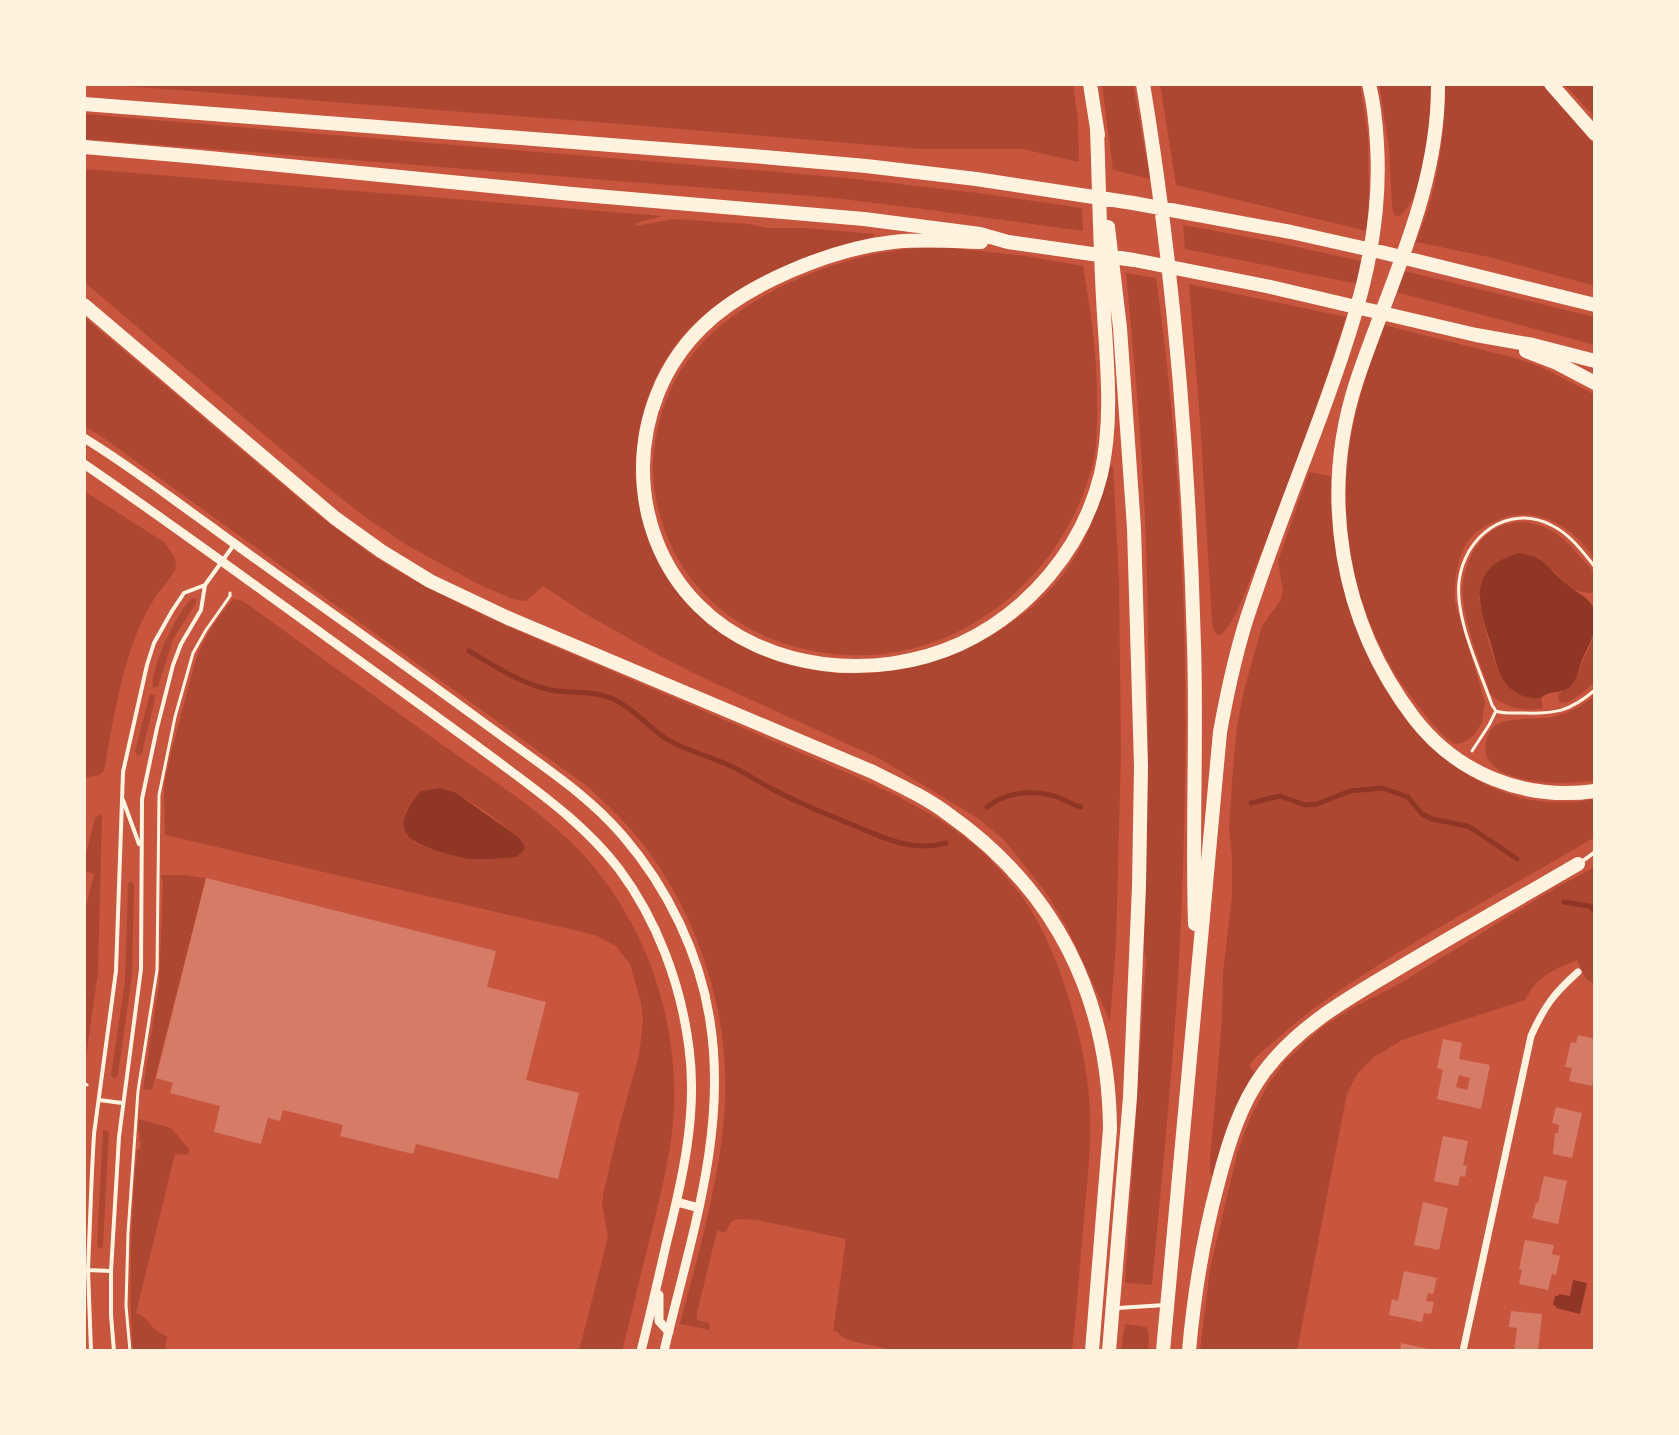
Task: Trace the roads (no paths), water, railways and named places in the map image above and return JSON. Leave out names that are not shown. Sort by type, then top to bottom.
[{"type":"highway","points":[[1090,84],[1126,400],[1134,528],[1141,766],[1131,1083],[1109,1351]]},
{"type":"highway","points":[[1143,84],[1170,282],[1190,517],[1196,706],[1193,872],[1198,984]]},
{"type":"highway","points":[[1163,1351],[1216,761],[1231,677],[1252,604],[1348,341],[1370,258],[1377,210],[1378,164],[1375,115],[1369,84]]},
{"type":"highway","points":[[1438,84],[1436,129],[1426,184],[1351,399],[1340,458],[1338,498],[1346,574],[1371,648],[1401,700],[1420,726],[1442,748],[1464,765],[1499,782],[1526,790],[1569,794],[1595,791]]},
{"type":"highway","points":[[1551,84],[1595,134]]},
{"type":"highway","points":[[84,104],[809,160],[921,172],[1200,215],[1341,243],[1595,305]]},
{"type":"highway","points":[[1097,129],[1101,270],[1108,386],[1106,443],[1088,512],[1058,564],[1031,595],[993,626],[953,647],[910,660],[871,665],[813,663],[757,646],[725,628],[699,606],[675,577],[652,529],[643,488],[642,452],[650,412],[665,376],[687,343],[717,314],[796,269],[841,253],[892,242],[932,240],[1008,242],[1064,250],[1207,274],[1327,299],[1595,361]]},
{"type":"highway","points":[[84,147],[905,223],[980,234],[1008,242]]},
{"type":"highway","points":[[84,305],[335,518],[405,566],[508,618],[873,772],[948,813],[1010,867],[1046,911],[1073,958],[1093,1007],[1104,1048],[1110,1129],[1092,1351]]},
{"type":"highway","points":[[1476,335],[1545,358],[1595,383]]},
{"type":"highway","points":[[1189,1351],[1199,1266],[1227,1150],[1251,1092],[1276,1057],[1308,1027],[1346,1000],[1578,864]]},
{"type":"street","points":[[84,438],[576,790],[600,811],[638,855],[662,892],[694,959],[710,1017],[715,1060],[715,1107],[708,1167],[664,1351]]},
{"type":"street","points":[[84,464],[542,794],[583,828],[620,871],[649,918],[671,968],[690,1050],[691,1106],[686,1158],[641,1351]]},
{"type":"street","points":[[1463,1351],[1531,1036],[1556,991],[1578,972]]},
{"type":"street","points":[[677,1202],[699,1208]]},
{"type":"street","points":[[666,1248],[658,1311],[659,1321],[669,1332]]},
{"type":"lane","points":[[114,1351],[111,1271],[122,1103],[141,969],[142,799],[173,665],[201,610],[205,585],[234,544]]},
{"type":"lane","points":[[91,1351],[88,1270],[92,1158],[116,971],[123,772],[154,643],[184,593],[205,585]]},
{"type":"lane","points":[[121,795],[142,850]]},
{"type":"lane","points":[[1578,864],[1595,853]]},
{"type":"lane","points":[[99,1100],[122,1103]]},
{"type":"lane","points":[[88,1270],[111,1271]]},
{"type":"lane","points":[[1113,1308],[1167,1304]]},
{"type":"waterway","points":[[469,651],[508,674],[540,687],[611,698],[673,743],[728,765],[798,802],[875,834],[910,845],[946,843]]},
{"type":"waterway","points":[[1251,803],[1280,796],[1305,805],[1317,804],[1350,791],[1382,788],[1408,797],[1422,814],[1432,819],[1467,826],[1517,859]]},
{"type":"waterway","points":[[987,807],[1002,798],[1029,793],[1057,797],[1081,807]]},
{"type":"waterway","points":[[1564,902],[1589,906],[1595,911]]}]
